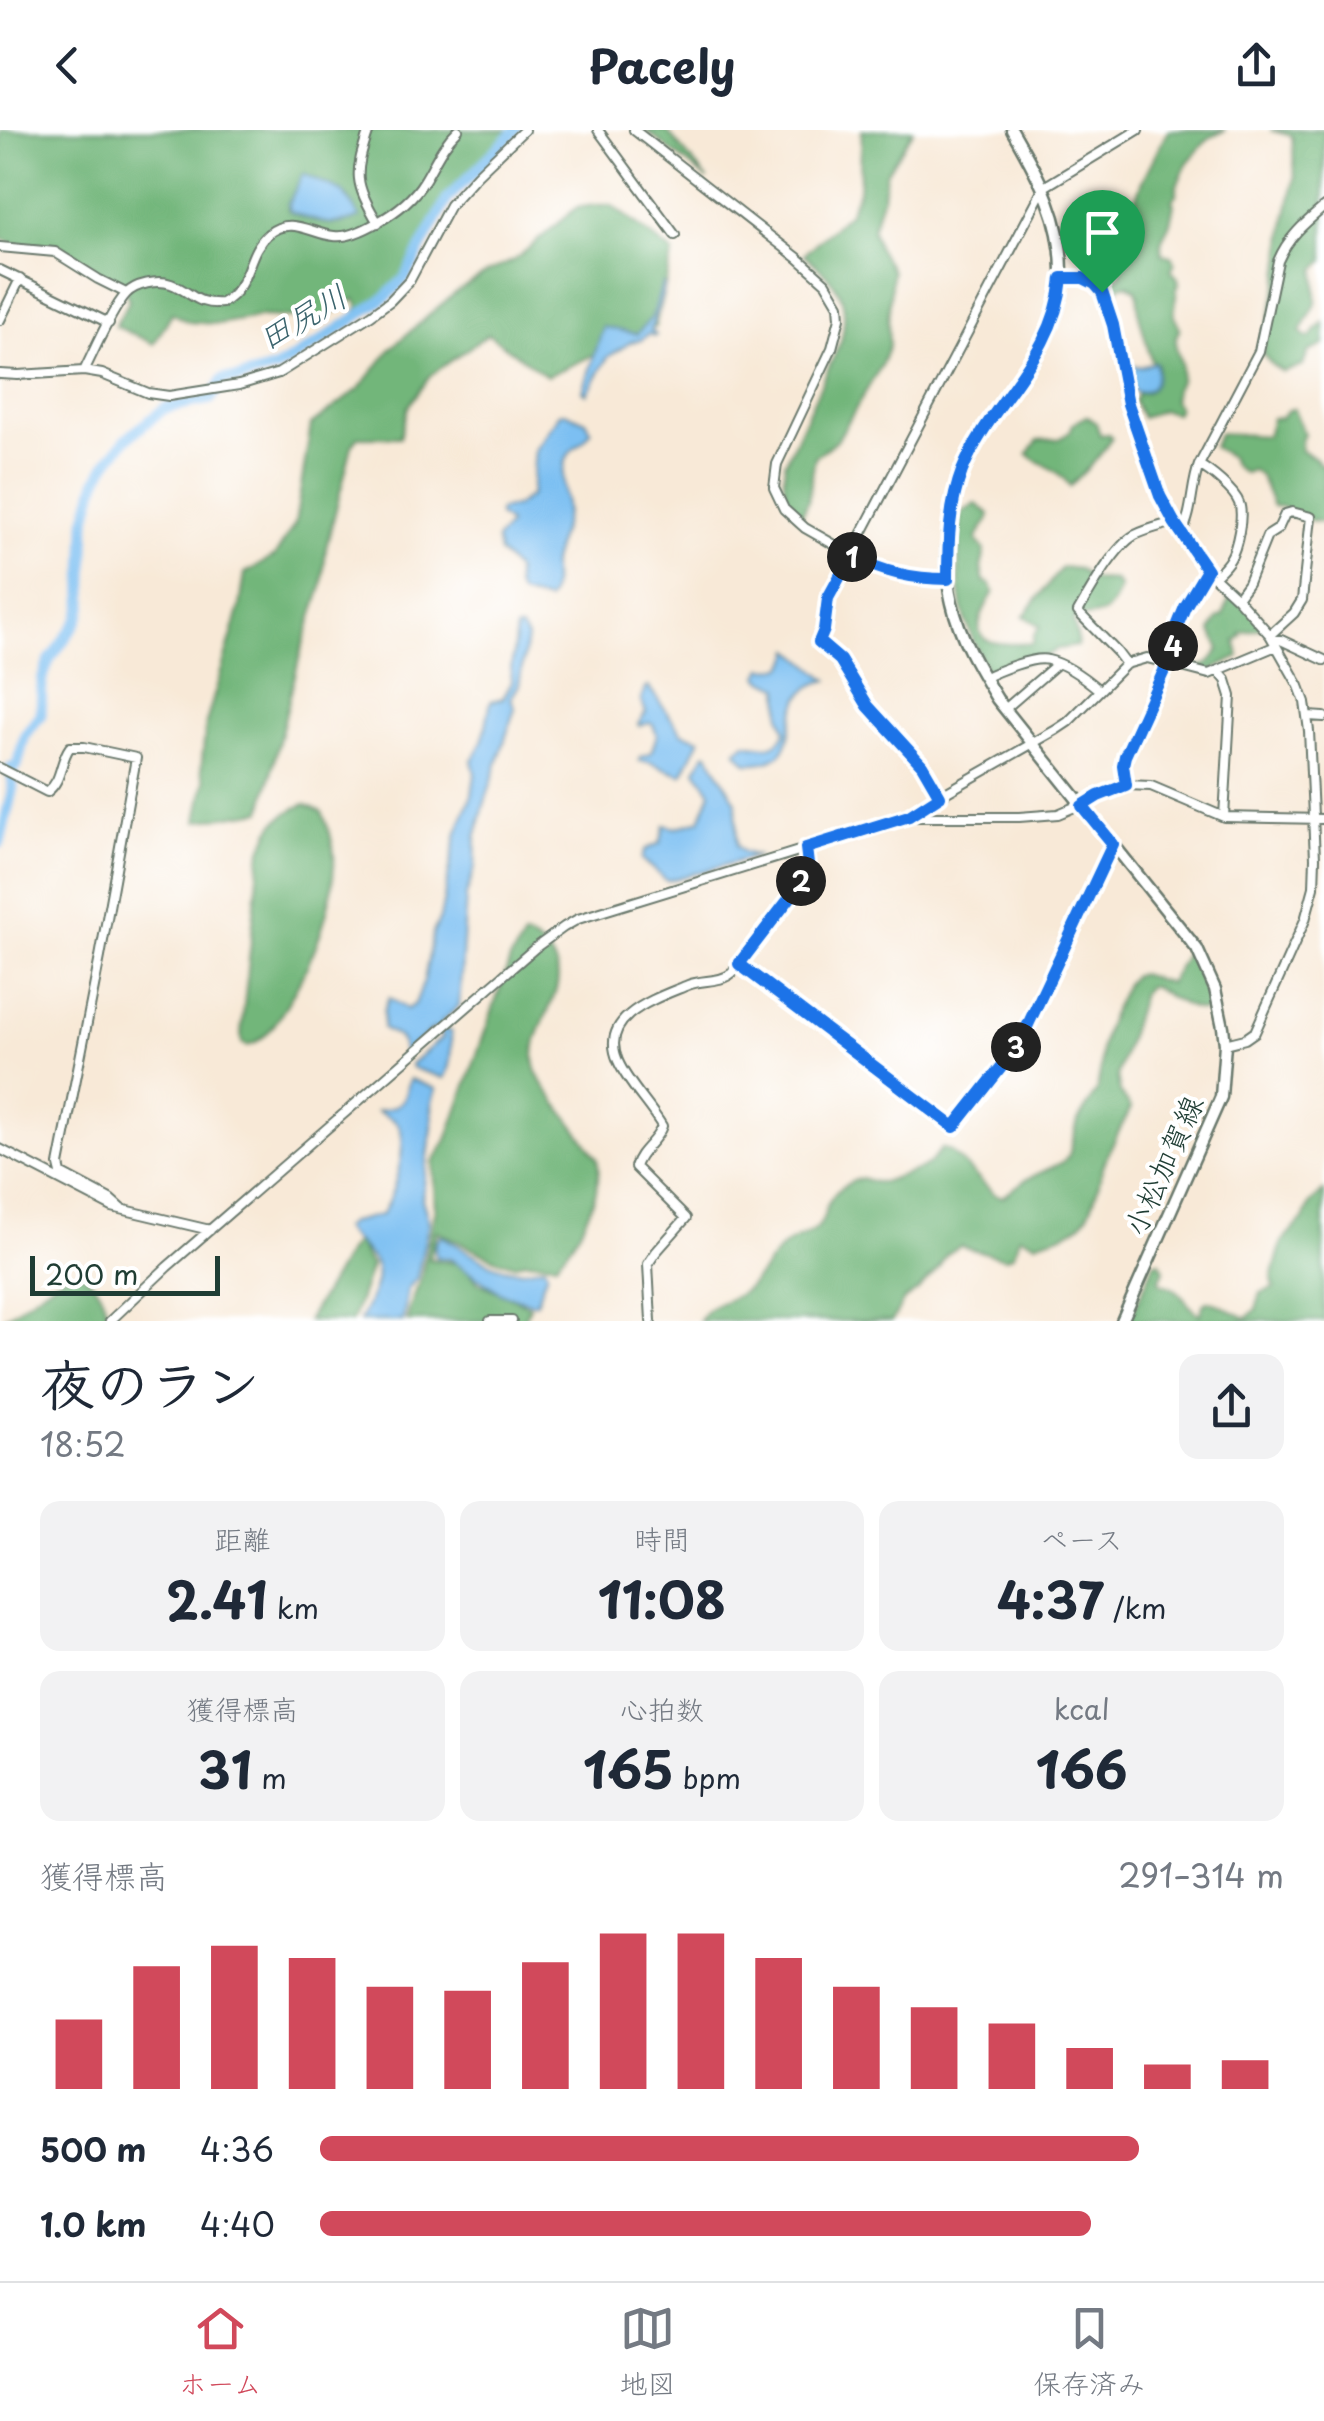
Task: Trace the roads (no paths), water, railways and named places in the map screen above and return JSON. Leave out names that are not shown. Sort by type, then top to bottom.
[{"type":"main road","name":"小松加賀線","points":[[1012,130],[1044,187],[1058,234],[1062,278],[1056,313],[1046,338],[990,421],[963,470],[950,523],[948,579],[958,625],[984,678],[1005,709],[1197,949],[1215,988],[1225,1044],[1217,1108],[1122,1321]]},
{"type":"street","points":[[368,130],[357,178],[378,223]]},
{"type":"street","points":[[84,372],[126,293],[149,284],[168,283],[198,301],[222,303],[240,288],[263,240],[276,229],[300,226],[338,237],[378,223],[396,211],[416,192],[444,144],[458,130]]},
{"type":"street","points":[[0,374],[102,374],[148,393],[169,396],[239,386],[279,373],[390,301],[410,280],[450,206],[524,130]]},
{"type":"street","points":[[598,130],[675,235]]},
{"type":"street","points":[[634,130],[798,258],[826,283],[839,305],[838,334],[777,464],[776,494],[789,516],[877,569],[904,576],[948,579]]},
{"type":"street","points":[[940,796],[922,765],[868,706],[840,660],[819,642],[828,598],[1044,187],[1138,130]]},
{"type":"street","points":[[1182,532],[1199,465],[1258,351],[1284,247],[1324,207]]},
{"type":"street","points":[[0,246],[56,252],[126,293]]},
{"type":"street","points":[[0,270],[109,323]]},
{"type":"street","points":[[1062,278],[1083,278],[1102,292],[1113,325],[1128,404],[1160,496],[1211,573],[1273,640],[1299,686],[1308,716],[1314,886],[1305,920],[1255,1032],[1225,1044]]},
{"type":"street","points":[[0,320],[20,279]]},
{"type":"street","points":[[1126,785],[1125,756],[1168,662],[1178,624],[1211,573],[1228,563],[1238,534],[1240,504],[1214,473],[1199,465]]},
{"type":"street","points":[[112,1321],[210,1230],[564,927],[909,816],[1068,722],[1126,664],[1147,658],[1201,672],[1218,671],[1273,640],[1302,600],[1311,517],[1284,514],[1278,529],[1266,536],[1248,584],[1237,598]]},
{"type":"street","points":[[1126,664],[1078,612],[1124,542],[1174,522]]},
{"type":"street","points":[[1310,524],[1324,526]]},
{"type":"street","points":[[1273,640],[1324,660]]},
{"type":"street","points":[[984,678],[1036,660],[1048,660],[1073,671],[1098,690]]},
{"type":"street","points":[[1005,709],[1057,664]]},
{"type":"street","points":[[1218,671],[1226,680],[1230,696],[1224,817]]},
{"type":"street","points":[[1308,716],[1324,717]]},
{"type":"street","points":[[0,768],[47,792],[56,784],[70,747],[136,758],[60,1164],[61,1173],[120,1208]]},
{"type":"street","points":[[909,816],[1044,816],[1082,806],[1126,785],[1151,786],[1224,817],[1324,819]]},
{"type":"street","points":[[739,964],[954,1127],[1018,1046],[1113,844]]},
{"type":"street","points":[[651,1321],[648,1264],[686,1218],[635,1168],[639,1156],[662,1126],[619,1063],[614,1038],[623,1020],[637,1008],[690,984],[723,980],[809,873],[806,848]]},
{"type":"street","points":[[0,1149],[84,1194],[120,1208],[210,1230]]},
{"type":"street","points":[[490,1321],[512,1321]]},
{"type":"water","points":[[303,174],[343,192],[360,217],[325,223],[290,211],[288,204]]},
{"type":"water","points":[[662,284],[665,286],[651,330],[656,335],[648,334],[608,357],[587,394],[583,391],[603,327],[637,334],[652,317]]},
{"type":"water","points":[[1155,362],[1154,384],[1147,391],[1135,392],[1129,383],[1128,368]]},
{"type":"water","points":[[560,413],[586,421],[591,431],[569,454],[564,468],[566,515],[552,563],[552,588],[547,601],[520,594],[516,570],[499,553],[496,540],[508,526],[499,510],[516,506],[531,495],[535,450]]},
{"type":"water","points":[[516,629],[521,629],[527,638],[519,685],[511,698],[515,708],[476,838],[475,867],[466,896],[459,1006],[441,1022],[446,1031],[451,1031],[450,1062],[444,1078],[412,1068],[411,1064],[443,1037],[434,1028],[403,1054],[400,1039],[383,1028],[384,1010],[389,998],[407,1009],[415,1004],[424,981],[457,832],[472,795],[472,760],[483,738],[491,701],[503,698],[512,682]]},
{"type":"water","points":[[792,650],[828,680],[810,687],[799,699],[781,753],[768,761],[747,763],[736,751],[746,743],[774,744],[786,731],[781,717],[780,687],[759,675],[764,668],[784,666]]},
{"type":"water","points":[[648,686],[682,733],[700,739],[682,775],[639,761],[651,753],[657,735],[653,725],[638,724],[646,712],[641,701]]},
{"type":"water","points":[[708,753],[736,802],[737,846],[757,856],[667,881],[642,859],[645,850],[660,843],[665,825],[676,828],[700,820],[711,792],[696,770]]},
{"type":"water","points":[[410,1079],[436,1089],[422,1199],[429,1222],[417,1278],[408,1289],[403,1321],[360,1321],[377,1273],[371,1258],[343,1228],[351,1222],[381,1215],[386,1207],[399,1169],[401,1131],[397,1123],[377,1111],[402,1101]]},
{"type":"water","points":[[440,1235],[499,1267],[520,1270],[544,1266],[547,1272],[536,1302],[501,1293],[450,1259],[435,1257]]},
{"type":"waterway","name":"田尻川","points":[[0,843],[13,787],[11,768],[17,766],[25,735],[41,715],[42,680],[49,661],[78,620],[83,605],[86,521],[97,481],[107,463],[126,439],[165,408],[211,399],[223,379],[275,369],[387,296],[406,277],[448,198],[516,130]]}]
